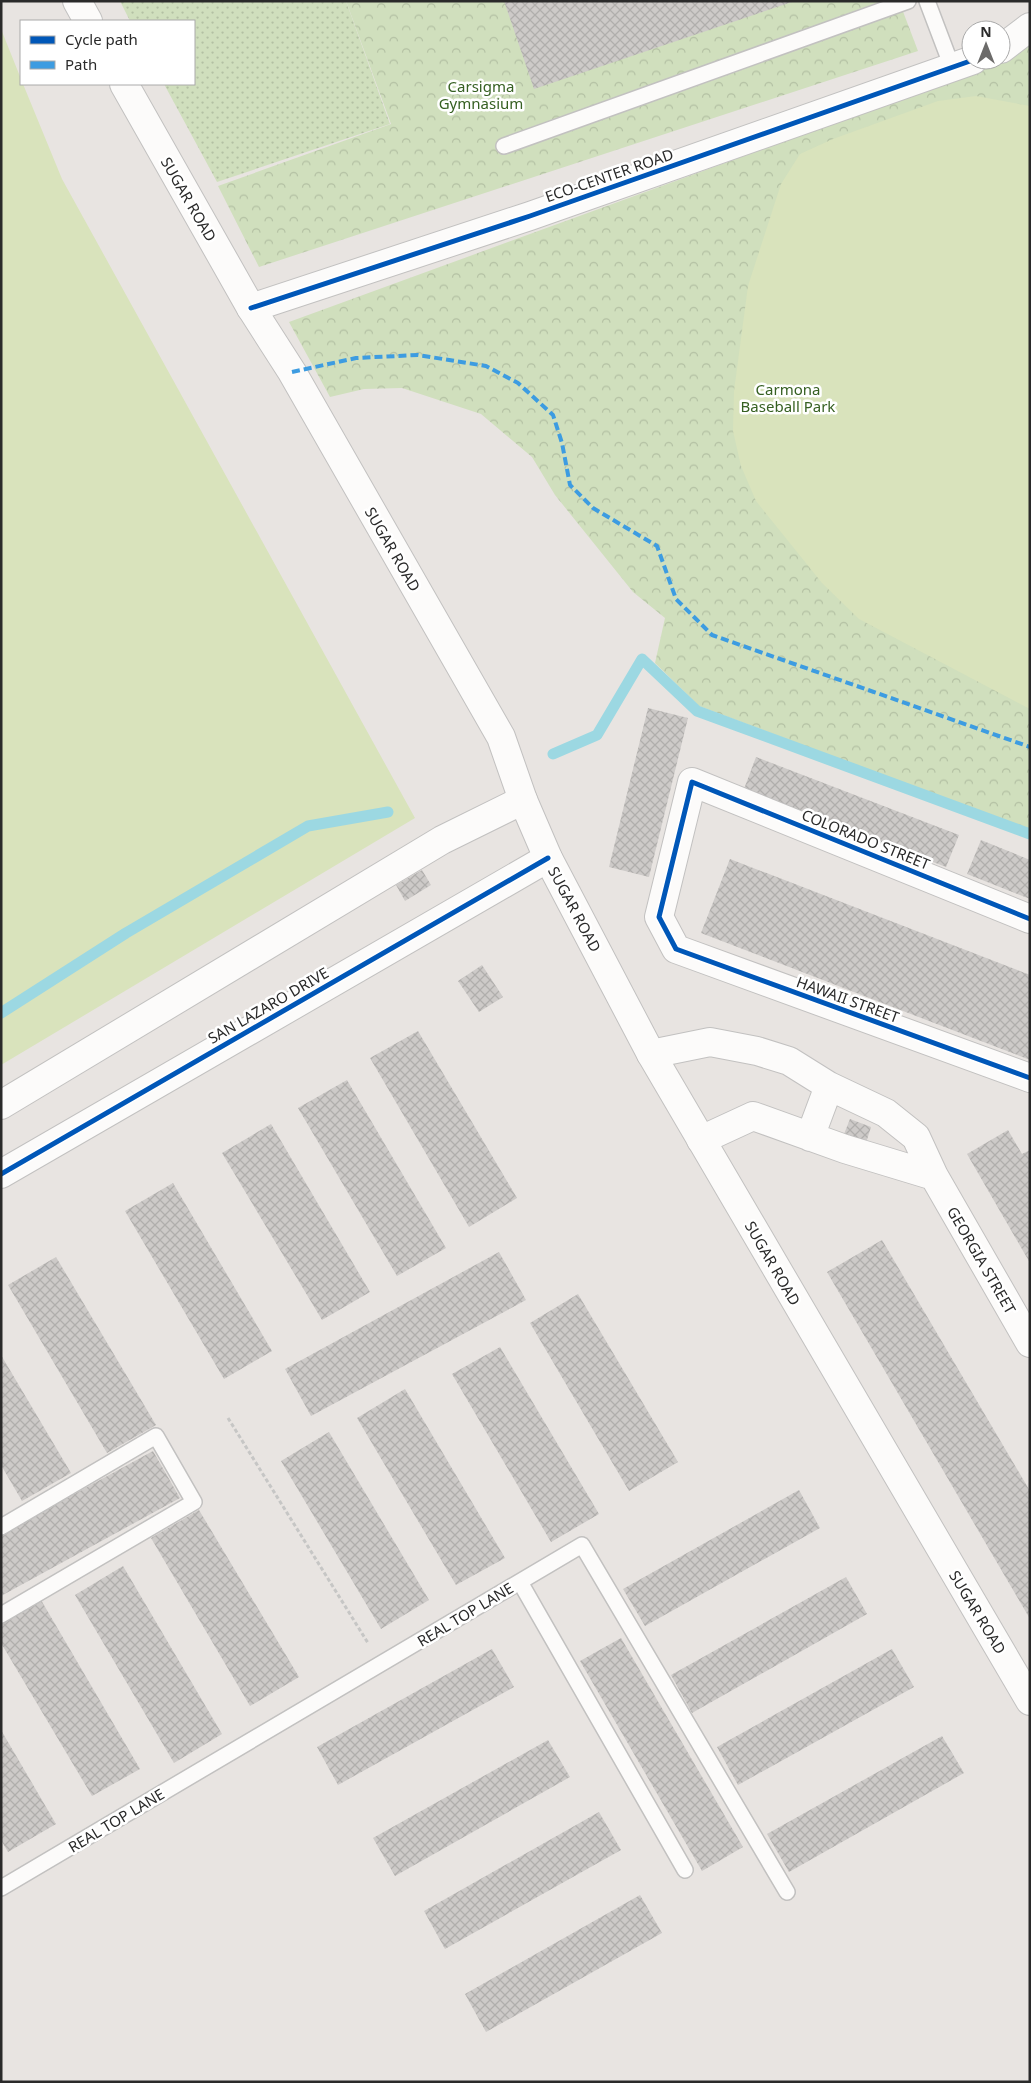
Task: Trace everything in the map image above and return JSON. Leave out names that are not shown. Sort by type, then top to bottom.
[{"type":"street","points":[[77,1],[87,20]]},
{"type":"street","points":[[1011,41],[1030,27]]},
{"type":"street","name":"ECO-CENTER ROAD","points":[[251,308],[530,216],[961,64]]},
{"type":"street","name":"SUGAR ROAD","points":[[125,85],[251,308],[292,372],[501,737],[523,800],[548,858],[651,1054],[1030,1701]]},
{"type":"street","name":"COLORADO STREET","points":[[667,933],[659,917],[692,782],[1030,919]]},
{"type":"street","points":[[1,1105],[442,840],[523,800]]},
{"type":"street","name":"SAN LAZARO DRIVE","points":[[1,1174],[548,858]]},
{"type":"street","name":"HAWAII STREET","points":[[667,933],[676,949],[1030,1078]]},
{"type":"street","points":[[651,1054],[710,1042],[757,1051],[789,1061],[829,1086],[810,1137]]},
{"type":"street","name":"GEORGIA STREET","points":[[829,1086],[886,1113],[916,1137],[934,1176],[1030,1343]]},
{"type":"street","points":[[701,1140],[754,1116],[845,1149],[934,1176]]},
{"type":"lane","points":[[504,146],[908,1]]},
{"type":"lane","points":[[927,1],[961,62]]},
{"type":"lane","points":[[1,1527],[156,1436],[194,1502],[1,1615]]},
{"type":"lane","name":"REAL TOP LANE","points":[[1,1888],[582,1545],[787,1892]]},
{"type":"lane","points":[[520,1582],[685,1870]]},
{"type":"path","points":[[228,1418],[381,1664]]},
{"type":"green space","points":[[120,1],[346,1],[390,124],[217,182],[165,85],[195,85],[195,20],[130,20]]},
{"type":"green space","name":"Carsigma Gymnasium","points":[[346,1],[899,1],[918,51],[259,267],[218,186],[391,124]]},
{"type":"green space","points":[[1,29],[20,76],[20,85],[23,85],[62,179],[415,818],[1,1065]]},
{"type":"green space","name":"Carmona Baseball Park","points":[[1030,43],[1030,831],[699,706],[655,663],[665,618],[633,592],[555,495],[532,457],[481,414],[402,388],[364,389],[330,397],[289,322],[980,70],[1011,70],[1011,55]]},
{"type":"green space","points":[[976,96],[1030,106],[1030,709],[859,619],[822,583],[756,501],[741,466],[733,431],[734,391],[748,286],[781,184],[800,154],[833,139],[938,101]]},
{"type":"building","points":[[504,1],[792,1],[792,2],[534,89]]},
{"type":"building","points":[[648,708],[688,718],[649,877],[609,867]]},
{"type":"building","points":[[756,757],[959,835],[946,867],[744,789]]},
{"type":"building","points":[[981,840],[1030,860],[1030,899],[967,874]]},
{"type":"building","points":[[730,859],[1030,975],[1030,1060],[701,933]]},
{"type":"building","points":[[422,870],[431,885],[405,901],[396,885]]},
{"type":"building","points":[[482,965],[503,997],[479,1012],[458,981]]},
{"type":"building","points":[[418,1031],[517,1198],[469,1227],[370,1058]]},
{"type":"building","points":[[347,1080],[446,1248],[397,1276],[298,1108]]},
{"type":"building","points":[[850,1119],[871,1127],[866,1143],[844,1134]]},
{"type":"building","points":[[271,1124],[370,1292],[322,1320],[222,1153]]},
{"type":"building","points":[[1008,1130],[1022,1154],[1030,1150],[1030,1263],[967,1154]]},
{"type":"building","points":[[173,1183],[272,1351],[224,1379],[125,1211]]},
{"type":"building","points":[[882,1240],[1030,1491],[1030,1619],[827,1272]]},
{"type":"building","points":[[499,1252],[526,1300],[311,1416],[285,1369]]},
{"type":"building","points":[[56,1257],[156,1425],[107,1453],[8,1285]]},
{"type":"building","points":[[578,1294],[678,1462],[629,1491],[530,1323]]},
{"type":"building","points":[[500,1347],[599,1514],[551,1542],[452,1374]]},
{"type":"building","points":[[1,1355],[71,1473],[22,1501],[1,1465]]},
{"type":"building","points":[[405,1389],[505,1558],[456,1585],[357,1418]]},
{"type":"building","points":[[329,1432],[429,1600],[381,1629],[281,1461]]},
{"type":"building","points":[[153,1451],[180,1498],[1,1596],[1,1534]]},
{"type":"building","points":[[799,1490],[820,1528],[645,1626],[623,1589]]},
{"type":"building","points":[[199,1510],[299,1677],[250,1706],[151,1538]]},
{"type":"building","points":[[123,1566],[222,1734],[174,1763],[75,1595]]},
{"type":"building","points":[[846,1577],[867,1614],[692,1713],[671,1675]]},
{"type":"building","points":[[41,1600],[140,1769],[92,1796],[1,1643],[1,1624]]},
{"type":"building","points":[[621,1638],[743,1847],[702,1871],[580,1661]]},
{"type":"building","points":[[492,1649],[514,1687],[338,1785],[317,1747]]},
{"type":"building","points":[[892,1649],[914,1687],[738,1785],[717,1747]]},
{"type":"building","points":[[1,1730],[56,1824],[8,1852],[1,1840]]},
{"type":"building","points":[[942,1736],[964,1773],[789,1872],[767,1834]]},
{"type":"building","points":[[548,1740],[570,1777],[395,1876],[373,1838]]},
{"type":"building","points":[[599,1812],[621,1850],[445,1949],[424,1911]]},
{"type":"building","points":[[640,1895],[662,1933],[486,2032],[465,1994]]},
{"type":"waterway","points":[[553,754],[597,735],[642,659],[697,711],[1030,834]]},
{"type":"waterway","points":[[1,1013],[126,933],[308,826],[388,812]]},
{"type":"marked path","points":[[292,372],[356,358],[418,355],[486,366],[518,383],[553,415],[562,443],[570,485],[593,508],[657,546],[676,599],[712,635],[1030,747]]},
{"type":"cycle path","points":[[251,308],[530,216],[961,64]]},
{"type":"cycle path","points":[[1030,919],[692,782],[659,917],[676,949],[1030,1078]]},
{"type":"cycle path","points":[[1,1174],[548,858]]}]
